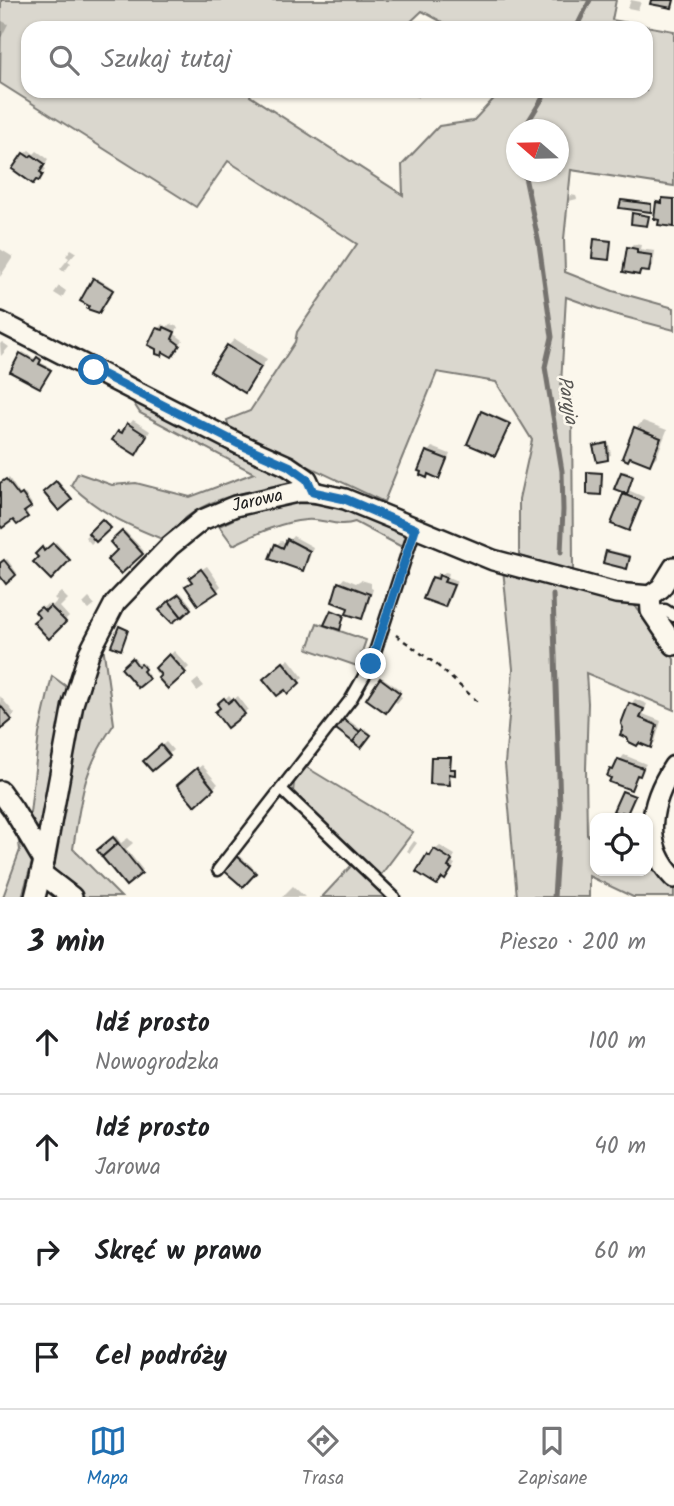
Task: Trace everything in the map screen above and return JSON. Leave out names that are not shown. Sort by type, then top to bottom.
[{"type":"street","points":[[0,322],[239,444],[289,466],[307,479],[313,492]]},
{"type":"street","name":"Jarowa","points":[[35,897],[80,676],[102,624],[115,603],[170,546],[202,520],[235,506],[297,492],[313,492],[345,499],[460,548],[519,568],[650,603]]},
{"type":"street","points":[[674,568],[650,603],[674,645]]},
{"type":"street","points":[[674,766],[665,779],[652,818],[655,853],[663,867],[674,878]]},
{"type":"street","points":[[0,791],[13,809],[42,867],[72,897]]},
{"type":"lane","points":[[218,870],[351,699],[371,664],[415,529]]},
{"type":"lane","points":[[650,603],[674,616]]},
{"type":"lane","points":[[281,789],[394,897]]},
{"type":"path","points":[[390,632],[437,665],[479,703]]},
{"type":"shaded area","points":[[1,0],[616,0],[612,20],[618,21],[440,21],[422,11],[411,21],[21,21],[21,96],[0,83]]},
{"type":"shaded area","points":[[653,27],[674,31],[674,186],[571,170],[564,239],[565,272],[613,291],[674,308],[674,330],[614,314],[566,297],[561,384],[572,395],[573,571],[519,556],[519,499],[532,440],[496,382],[437,372],[384,502],[229,429],[227,420],[250,411],[295,342],[297,332],[357,244],[228,161],[196,207],[24,98],[253,98],[403,195],[402,165],[439,126],[473,121],[494,98],[653,98]]},
{"type":"shaded area","points":[[129,396],[290,475],[287,487],[250,492],[213,502],[191,514],[162,539],[114,517],[71,485],[78,473],[112,485],[136,483],[190,497],[254,473],[140,413]]},
{"type":"shaded area","points":[[283,503],[328,504],[358,511],[408,534],[402,547],[355,522],[342,524],[306,520],[278,526],[233,545],[219,526],[242,515]]},
{"type":"shaded area","points":[[503,569],[633,603],[674,659],[674,710],[586,673],[586,769],[590,876],[653,876],[653,866],[674,886],[674,897],[633,897],[589,876],[589,897],[517,897],[505,764],[513,669]]},
{"type":"shaded area","points":[[317,623],[366,640],[357,666],[308,649]]},
{"type":"shaded area","points":[[102,638],[114,724],[96,756],[85,784],[73,849],[121,897],[85,897],[52,871],[80,715]]},
{"type":"shaded area","points":[[52,676],[67,687],[40,839],[27,819],[30,813],[39,734]]},
{"type":"shaded area","points":[[306,767],[413,832],[380,876],[293,792],[294,783]]},
{"type":"shaded area","points":[[17,828],[34,855],[22,897],[3,897],[20,850]]},
{"type":"shaded area","points":[[352,865],[386,897],[322,897]]},
{"type":"building","points":[[651,0],[674,0],[672,8],[650,4]]},
{"type":"building","points":[[23,153],[29,157],[32,155],[45,164],[39,181],[36,180],[33,184],[12,169]]},
{"type":"building","points":[[662,198],[674,199],[674,227],[658,225],[659,220],[654,219],[656,202],[662,203]]},
{"type":"building","points":[[621,200],[651,204],[651,212],[619,208]]},
{"type":"building","points":[[632,213],[649,216],[647,226],[631,224]]},
{"type":"building","points":[[594,239],[611,241],[609,260],[592,258]]},
{"type":"building","points":[[627,247],[637,249],[637,253],[652,255],[649,272],[640,271],[639,275],[623,272]]},
{"type":"building","points":[[93,278],[113,290],[99,313],[87,309],[89,306],[80,301]]},
{"type":"building","points":[[164,327],[175,332],[172,339],[180,345],[172,357],[163,352],[162,356],[156,354],[156,349],[148,345],[156,328],[163,330]]},
{"type":"building","points":[[227,345],[261,367],[245,393],[210,371]]},
{"type":"building","points":[[20,353],[34,361],[37,357],[41,360],[39,364],[51,370],[40,388],[10,372]]},
{"type":"building","points":[[481,411],[510,424],[495,456],[467,444]]},
{"type":"building","points":[[127,423],[147,436],[136,455],[112,440],[118,431],[122,433]]},
{"type":"building","points":[[634,427],[661,438],[650,465],[630,457],[628,461],[622,458]]},
{"type":"building","points":[[607,443],[608,460],[597,462],[593,446]]},
{"type":"building","points":[[426,451],[447,459],[439,479],[428,474],[427,478],[418,471]]},
{"type":"building","points":[[587,472],[602,473],[601,495],[587,494]]},
{"type":"building","points":[[621,472],[633,476],[627,494],[614,489]]},
{"type":"building","points":[[6,479],[31,507],[24,512],[28,517],[17,525],[13,520],[2,528],[0,483]]},
{"type":"building","points":[[56,481],[72,500],[59,511],[43,492]]},
{"type":"building","points":[[623,494],[641,501],[629,531],[611,524]]},
{"type":"building","points":[[102,519],[111,528],[96,542],[88,533]]},
{"type":"building","points":[[122,531],[143,554],[121,574],[107,560],[117,550],[110,542]]},
{"type":"building","points":[[287,539],[310,551],[303,571],[269,559],[275,544],[283,548]]},
{"type":"building","points":[[53,543],[70,560],[51,580],[33,562],[38,557],[35,554],[42,547],[44,551]]},
{"type":"building","points":[[606,551],[630,557],[627,569],[603,563]]},
{"type":"building","points":[[4,560],[16,575],[6,584],[0,576],[0,563]]},
{"type":"building","points":[[201,569],[218,592],[198,605],[185,586],[192,582],[189,578]]},
{"type":"building","points":[[439,575],[446,578],[444,582],[454,585],[445,607],[423,599],[432,577],[438,579]]},
{"type":"building","points":[[338,582],[370,594],[362,619],[346,614],[348,608],[332,602]]},
{"type":"building","points":[[179,594],[191,609],[182,617],[169,601]]},
{"type":"building","points":[[169,601],[181,616],[172,623],[159,610]]},
{"type":"building","points":[[50,606],[66,622],[49,639],[33,622],[39,617],[35,612],[41,607],[45,611]]},
{"type":"building","points":[[331,610],[344,615],[340,630],[324,625]]},
{"type":"building","points":[[119,626],[128,630],[121,650],[111,646]]},
{"type":"building","points":[[169,654],[186,673],[168,689],[158,678],[161,675],[155,668]]},
{"type":"building","points":[[132,658],[138,666],[141,664],[149,679],[138,688],[121,668]]},
{"type":"building","points":[[283,662],[300,683],[288,694],[285,690],[277,696],[263,679]]},
{"type":"building","points":[[380,678],[400,693],[386,713],[366,699]]},
{"type":"building","points":[[224,698],[228,703],[233,699],[245,714],[227,728],[215,712],[220,708],[217,704]]},
{"type":"building","points":[[629,703],[644,709],[640,718],[657,725],[651,748],[639,743],[637,746],[620,735]]},
{"type":"building","points":[[0,705],[12,720],[0,730]]},
{"type":"building","points":[[343,719],[360,732],[353,742],[336,729]]},
{"type":"building","points":[[362,729],[371,735],[361,748],[353,742]]},
{"type":"building","points":[[161,745],[170,756],[152,771],[143,761]]},
{"type":"building","points":[[431,757],[451,757],[450,769],[455,769],[455,775],[449,774],[450,785],[430,784]]},
{"type":"building","points":[[618,759],[643,768],[631,790],[609,782],[611,778],[607,776]]},
{"type":"building","points":[[197,768],[214,789],[195,806],[177,785]]},
{"type":"building","points":[[622,791],[635,796],[627,813],[613,811]]},
{"type":"building","points":[[113,837],[118,843],[102,857],[97,850]]},
{"type":"building","points":[[118,843],[142,873],[126,886],[102,857]]},
{"type":"building","points":[[434,849],[452,860],[448,867],[452,869],[445,880],[442,878],[437,885],[416,872],[427,854],[430,856]]},
{"type":"building","points":[[236,855],[256,873],[243,887],[222,869]]},
{"type":"waterway","name":"Paryja","points":[[580,21],[590,0]]},
{"type":"waterway","name":"Paryja","points":[[530,119],[543,98]]},
{"type":"waterway","name":"Paryja","points":[[526,182],[539,244],[552,337],[545,367],[562,471],[561,552]]},
{"type":"waterway","name":"Paryja","points":[[553,595],[560,806],[554,897]]},
{"type":"route","points":[[94,370],[239,444],[289,466],[307,479],[313,492],[345,499],[415,529],[371,664]]}]
